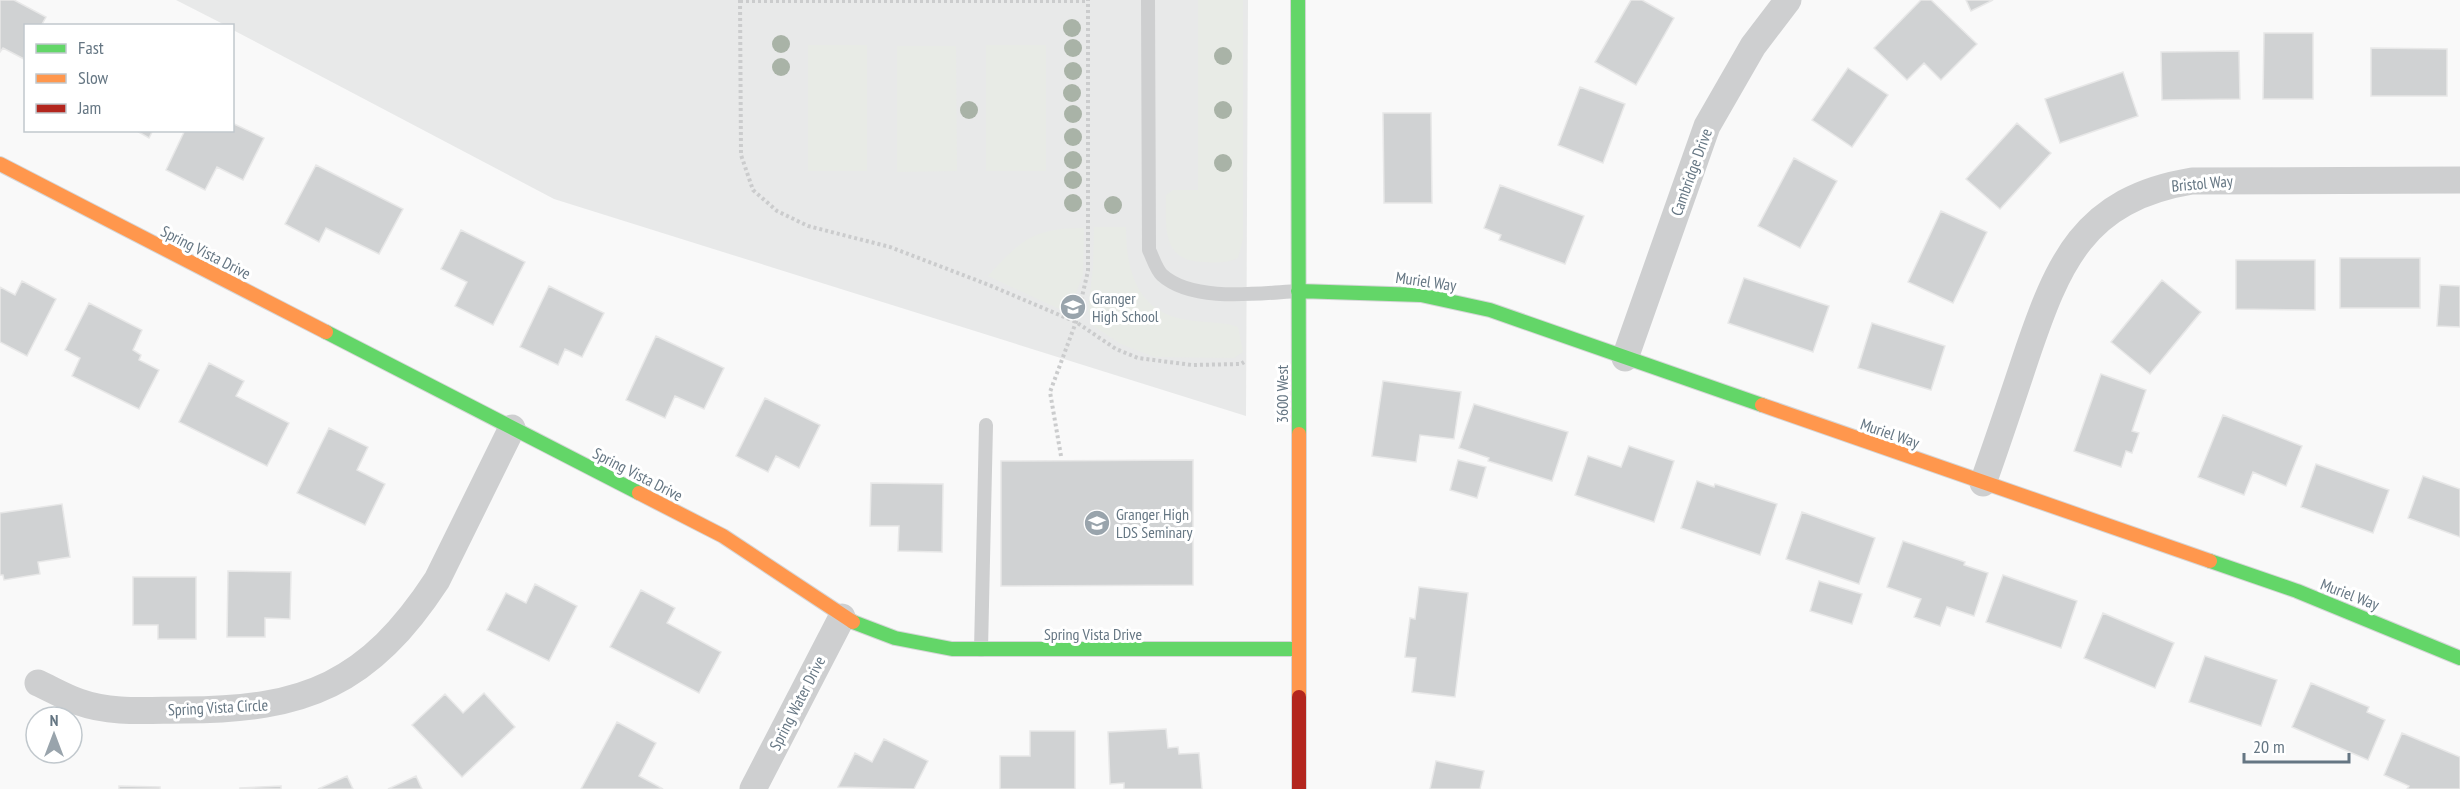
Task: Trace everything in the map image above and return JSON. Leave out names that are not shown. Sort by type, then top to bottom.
[{"type":"street","name":"3600 West","points":[[1298,0],[1299,789]]},
{"type":"street","name":"Cambridge Drive","points":[[1625,358],[1707,126],[1752,46],[1788,0]]},
{"type":"street","name":"Spring Vista Drive","points":[[0,164],[723,536],[842,617],[895,638],[952,649],[981,650],[1298,649]]},
{"type":"street","name":"Bristol Way","points":[[1983,483],[2046,299],[2060,267],[2077,243],[2097,222],[2120,206],[2168,185],[2192,181],[2460,180]]},
{"type":"street","name":"Muriel Way","points":[[1298,291],[1384,292],[1455,301],[1490,310],[2297,591],[2460,658]]},
{"type":"street","name":"Spring Vista Circle","points":[[38,683],[79,702],[122,710],[250,707],[277,703],[326,688],[363,665],[386,645],[423,602],[437,580],[512,428]]},
{"type":"street","name":"Spring Water Drive","points":[[753,789],[842,617]]},
{"type":"lane","points":[[1148,0],[1149,250],[1161,274],[1182,287],[1222,294],[1298,291]]},
{"type":"lane","points":[[981,650],[986,425]]},
{"type":"path","points":[[1061,456],[1050,392],[1076,322],[1089,271],[1089,0],[740,1],[741,155],[753,190],[777,211],[808,226],[890,247],[929,261],[1076,322],[1116,348],[1138,358],[1192,365],[1241,364],[1244,362]]},
{"type":"shaded area","name":"Granger High School","points":[[176,0],[1248,0],[1246,416],[554,199],[234,31],[234,24],[223,24]]},
{"type":"shaded area","points":[[1198,0],[1243,0],[1243,239],[1238,258],[1222,262],[1191,260],[1180,256],[1173,249],[1167,230],[1166,195],[1173,190],[1198,190]]},
{"type":"shaded area","points":[[808,45],[867,45],[867,171],[808,171]]},
{"type":"shaded area","points":[[986,45],[1046,45],[1046,171],[986,171]]},
{"type":"shaded area","points":[[897,46],[956,46],[957,171],[897,172]]},
{"type":"shaded area","points":[[1094,227],[1126,227],[1132,274],[1146,299],[1157,309],[1171,316],[1188,320],[1238,327],[1243,352],[1234,358],[1154,357],[1121,344],[1092,325],[1088,309],[1093,268]]},
{"type":"shaded area","points":[[1084,228],[1083,275],[1069,310],[1057,308],[988,276],[1010,253],[1029,238],[1052,230]]},
{"type":"building","points":[[0,0],[14,0],[46,17],[42,24],[24,24],[24,59],[3,48],[0,52]]},
{"type":"building","points":[[1631,0],[1642,0],[1674,18],[1636,85],[1595,62]]},
{"type":"building","points":[[1921,0],[1931,0],[1977,44],[1941,80],[1924,63],[1907,80],[1874,48]]},
{"type":"building","points":[[1966,0],[1993,0],[1971,11]]},
{"type":"building","points":[[2264,33],[2313,33],[2313,99],[2263,99]]},
{"type":"building","points":[[2371,48],[2447,49],[2447,96],[2371,96]]},
{"type":"building","points":[[2239,51],[2240,99],[2162,100],[2161,52]]},
{"type":"building","points":[[1848,68],[1888,95],[1852,147],[1812,120]]},
{"type":"building","points":[[2123,72],[2138,116],[2060,143],[2045,99]]},
{"type":"building","points":[[1580,87],[1625,104],[1603,163],[1558,145]]},
{"type":"building","points":[[1383,113],[1431,113],[1432,203],[1384,203]]},
{"type":"building","points":[[2017,123],[2051,153],[2000,209],[1966,179]]},
{"type":"building","points":[[234,124],[264,138],[243,180],[217,167],[205,190],[166,170],[184,132],[234,132]]},
{"type":"building","points":[[138,132],[152,132],[149,138]]},
{"type":"building","points":[[1794,158],[1837,181],[1800,248],[1758,226]]},
{"type":"building","points":[[316,165],[403,209],[379,254],[326,228],[319,242],[285,224]]},
{"type":"building","points":[[1500,185],[1584,216],[1565,264],[1499,240],[1501,235],[1484,228]]},
{"type":"building","points":[[1941,211],[1987,232],[1953,303],[1908,282]]},
{"type":"building","points":[[461,230],[525,262],[493,325],[455,306],[467,282],[441,269]]},
{"type":"building","points":[[2340,258],[2420,258],[2420,308],[2340,308]]},
{"type":"building","points":[[2236,260],[2315,260],[2315,310],[2236,309]]},
{"type":"building","points":[[1744,278],[1829,306],[1813,352],[1728,323]]},
{"type":"building","points":[[2162,280],[2201,312],[2150,374],[2111,342]]},
{"type":"building","points":[[22,281],[56,299],[27,356],[0,342],[0,287],[15,295]]},
{"type":"building","points":[[2440,285],[2460,286],[2460,327],[2437,326]]},
{"type":"building","points":[[549,286],[604,313],[582,357],[565,349],[558,365],[520,347]]},
{"type":"building","points":[[89,303],[142,330],[133,350],[141,355],[139,360],[159,370],[139,409],[72,376],[80,358],[65,350]]},
{"type":"building","points":[[1872,323],[1945,346],[1931,390],[1858,368]]},
{"type":"building","points":[[656,336],[724,368],[704,409],[675,396],[665,418],[626,400]]},
{"type":"building","points":[[209,363],[244,381],[236,396],[289,423],[267,466],[179,422]]},
{"type":"building","points":[[2101,374],[2146,390],[2132,431],[2139,433],[2132,453],[2126,451],[2121,467],[2074,451]]},
{"type":"building","points":[[1383,381],[1461,392],[1454,439],[1420,435],[1416,462],[1372,456]]},
{"type":"building","points":[[765,398],[820,425],[799,468],[776,456],[768,472],[736,456]]},
{"type":"building","points":[[1474,404],[1568,432],[1552,481],[1488,461],[1489,458],[1459,448]]},
{"type":"building","points":[[2223,415],[2302,446],[2286,486],[2253,472],[2244,495],[2198,477]]},
{"type":"building","points":[[329,428],[368,447],[357,470],[385,484],[365,525],[297,493]]},
{"type":"building","points":[[1629,446],[1674,461],[1654,522],[1575,495],[1588,456],[1621,467]]},
{"type":"building","name":"Granger High LDS Seminary","points":[[1193,460],[1193,585],[1001,586],[1001,461]]},
{"type":"building","points":[[1458,460],[1486,467],[1477,498],[1450,490]]},
{"type":"building","points":[[2316,464],[2389,490],[2373,533],[2301,507]]},
{"type":"building","points":[[2423,476],[2460,489],[2460,537],[2408,518]]},
{"type":"building","points":[[1697,481],[1714,487],[1715,484],[1777,504],[1760,555],[1681,528]]},
{"type":"building","points":[[871,483],[943,484],[942,552],[898,551],[899,526],[870,526]]},
{"type":"building","points":[[62,504],[70,557],[38,562],[40,574],[4,580],[3,575],[0,575],[0,513]]},
{"type":"building","points":[[1802,512],[1875,538],[1859,584],[1786,559]]},
{"type":"building","points":[[1903,541],[1965,562],[1964,565],[1988,573],[1974,616],[1947,607],[1940,626],[1914,617],[1921,599],[1887,587]]},
{"type":"building","points":[[228,571],[291,572],[290,619],[265,618],[265,637],[227,637]]},
{"type":"building","points":[[2003,575],[2077,601],[2061,648],[1986,622]]},
{"type":"building","points":[[133,577],[196,577],[196,639],[158,639],[158,625],[133,625]]},
{"type":"building","points":[[1819,581],[1862,594],[1852,624],[1810,611]]},
{"type":"building","points":[[535,584],[577,606],[549,661],[487,630],[506,593],[526,603]]},
{"type":"building","points":[[1419,587],[1468,593],[1455,697],[1412,692],[1416,658],[1405,657],[1410,618],[1415,619]]},
{"type":"building","points":[[641,590],[675,608],[667,623],[721,652],[699,693],[610,647]]},
{"type":"building","points":[[2103,613],[2174,643],[2155,688],[2084,658]]},
{"type":"building","points":[[2205,656],[2277,680],[2261,726],[2189,702]]},
{"type":"building","points":[[2311,683],[2369,707],[2367,712],[2385,720],[2368,760],[2292,727]]},
{"type":"building","points":[[484,693],[515,727],[462,777],[412,725],[445,694],[463,713]]},
{"type":"building","points":[[617,722],[656,743],[639,776],[663,789],[581,789]]},
{"type":"building","points":[[1166,729],[1168,748],[1178,747],[1179,754],[1199,753],[1202,789],[1124,789],[1124,783],[1110,784],[1108,732]]},
{"type":"building","points":[[1030,731],[1075,731],[1075,789],[1000,789],[1000,756],[1030,756]]},
{"type":"building","points":[[2402,733],[2460,757],[2460,789],[2407,789],[2409,786],[2384,775]]},
{"type":"building","points":[[884,739],[928,761],[914,789],[838,787],[855,753],[872,762]]},
{"type":"building","points":[[1436,761],[1484,771],[1480,789],[1430,789]]},
{"type":"building","points":[[347,776],[353,789],[318,789]]},
{"type":"building","points":[[416,776],[422,789],[388,789]]},
{"type":"building","points":[[119,786],[160,787],[160,789],[119,789]]},
{"type":"building","points":[[281,786],[281,789],[240,789],[240,788]]},
{"type":"traffic: fast","points":[[1298,0],[1299,434]]},
{"type":"traffic: fast","points":[[1298,291],[1421,295],[1490,310],[1762,405]]},
{"type":"traffic: fast","points":[[326,332],[639,493]]},
{"type":"traffic: fast","points":[[2210,561],[2297,591],[2460,658]]},
{"type":"traffic: fast","points":[[853,622],[895,638],[952,649],[1298,649]]},
{"type":"traffic: slow","points":[[0,164],[326,332]]},
{"type":"traffic: slow","points":[[1762,405],[2210,561]]},
{"type":"traffic: slow","points":[[1299,434],[1299,697]]},
{"type":"traffic: slow","points":[[639,493],[723,536],[853,622]]},
{"type":"traffic: jam","points":[[1299,697],[1299,789]]},
{"type":"place","name":"Granger High School","points":[[1073,307]]},
{"type":"place","name":"Granger High LDS Seminary","points":[[1097,523]]}]
